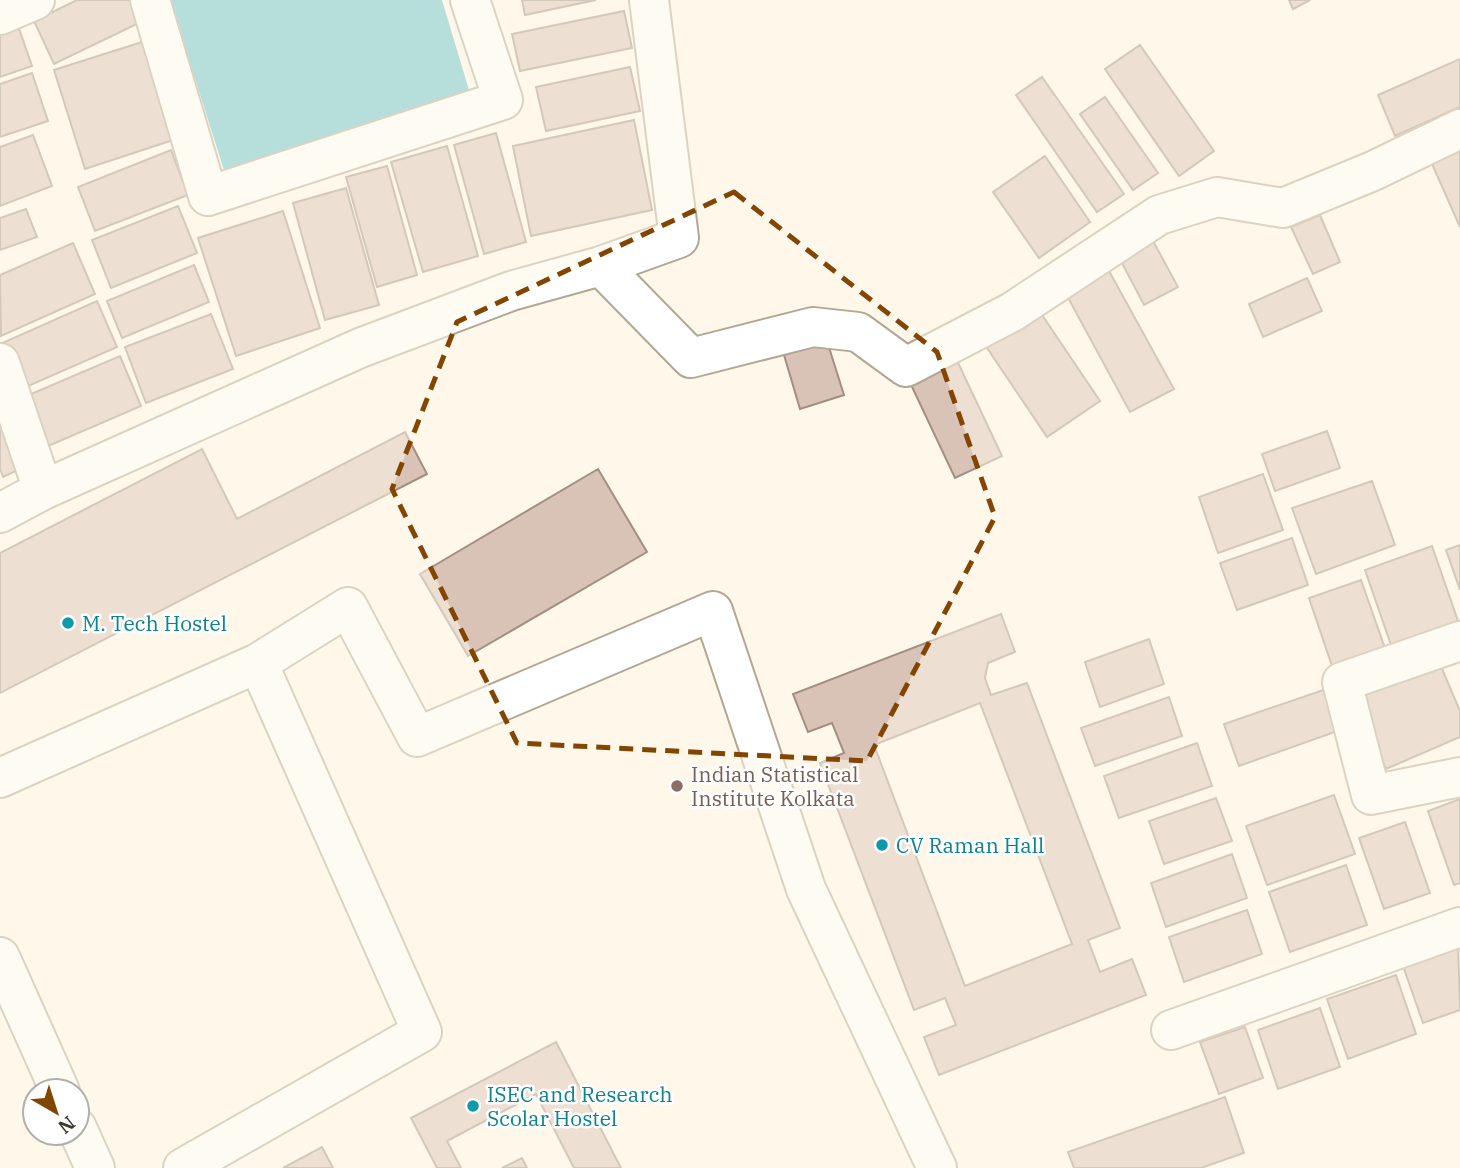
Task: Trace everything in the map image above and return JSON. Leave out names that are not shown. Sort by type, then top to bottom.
[{"type":"street","points":[[0,15],[35,0]]},
{"type":"street","points":[[150,0],[208,196],[503,100],[470,0]]},
{"type":"street","points":[[0,513],[43,490],[360,348],[511,291],[601,266],[679,238],[649,0]]},
{"type":"street","points":[[601,266],[691,358],[813,327],[858,332],[906,367],[1012,312],[1159,215],[1217,197],[1283,208],[1373,171],[1460,129]]},
{"type":"street","points":[[0,363],[43,490]]},
{"type":"street","points":[[0,778],[258,663],[348,607],[417,737],[713,611],[806,889],[937,1168]]},
{"type":"street","points":[[1460,641],[1342,682],[1371,796],[1460,777]]},
{"type":"street","points":[[183,1168],[422,1032],[258,663]]},
{"type":"street","points":[[1171,1030],[1460,927]]},
{"type":"street","points":[[0,957],[54,1077]]},
{"type":"street","points":[[86,1147],[95,1168]]},
{"type":"highlighted area","points":[[734,192],[937,352],[995,517],[867,761],[517,743],[392,489],[457,322]]},
{"type":"water","points":[[170,0],[442,0],[469,90],[224,170]]},
{"type":"building","points":[[77,0],[135,0],[145,20],[54,64],[34,21]]},
{"type":"building","points":[[522,0],[596,0],[525,15]]},
{"type":"building","points":[[1289,0],[1310,0],[1293,9]]},
{"type":"building","points":[[624,11],[632,48],[520,71],[512,34]]},
{"type":"building","points":[[16,20],[32,66],[0,77],[0,25]]},
{"type":"building","points":[[142,42],[173,140],[85,169],[54,70]]},
{"type":"building","points":[[1140,45],[1214,151],[1179,176],[1105,69]]},
{"type":"building","points":[[1460,59],[1460,107],[1395,136],[1378,95]]},
{"type":"building","points":[[630,67],[640,111],[546,131],[536,87]]},
{"type":"building","points":[[32,73],[48,121],[0,137],[0,84]]},
{"type":"building","points":[[1042,77],[1124,194],[1097,212],[1016,95]]},
{"type":"building","points":[[1105,97],[1158,173],[1133,190],[1080,114]]},
{"type":"building","points":[[634,120],[652,210],[531,236],[513,146]]},
{"type":"building","points":[[496,133],[526,242],[484,254],[454,145]]},
{"type":"building","points":[[1460,133],[1460,227],[1425,148]]},
{"type":"building","points":[[33,135],[52,186],[0,206],[0,147]]},
{"type":"building","points":[[447,146],[478,256],[423,272],[391,162]]},
{"type":"building","points":[[171,150],[188,195],[95,231],[78,187]]},
{"type":"building","points":[[1045,156],[1090,222],[1039,258],[993,192]]},
{"type":"building","points":[[387,166],[417,275],[377,287],[346,177]]},
{"type":"building","points":[[346,188],[379,305],[325,320],[293,203]]},
{"type":"building","points":[[178,206],[197,253],[111,288],[92,240]]},
{"type":"building","points":[[26,209],[37,237],[0,250],[0,218]]},
{"type":"building","points":[[283,211],[320,328],[236,356],[198,238]]},
{"type":"building","points":[[1320,215],[1340,262],[1313,274],[1291,227]]},
{"type":"building","points":[[1146,228],[1178,287],[1144,305],[1113,246]]},
{"type":"building","points":[[73,243],[95,294],[1,336],[0,275]]},
{"type":"building","points":[[1103,260],[1174,389],[1130,412],[1060,283]]},
{"type":"building","points":[[194,265],[209,302],[122,338],[107,301]]},
{"type":"building","points":[[1307,278],[1322,311],[1263,337],[1249,304]]},
{"type":"building","points":[[97,301],[117,347],[17,391],[0,352],[0,344]]},
{"type":"building","points":[[1034,303],[1100,401],[1047,437],[981,339]]},
{"type":"building","points":[[211,314],[233,369],[146,403],[125,347]]},
{"type":"building","points":[[827,341],[844,395],[800,409],[784,355]]},
{"type":"building","points":[[952,350],[1002,456],[955,478],[905,372]]},
{"type":"building","points":[[120,356],[141,406],[39,450],[17,400]]},
{"type":"building","points":[[0,412],[31,464],[3,477],[0,469]]},
{"type":"building","points":[[1327,431],[1340,468],[1275,491],[1262,454]]},
{"type":"building","name":"M. Tech Hostel","points":[[405,432],[427,474],[0,693],[0,553],[202,449],[237,519]]},
{"type":"building","points":[[598,469],[647,552],[468,656],[420,574]]},
{"type":"building","points":[[1263,474],[1283,530],[1218,553],[1199,497]]},
{"type":"building","points":[[1372,481],[1395,545],[1316,574],[1292,508]]},
{"type":"building","points":[[1292,538],[1308,585],[1237,610],[1220,563]]},
{"type":"building","points":[[1460,545],[1460,590],[1446,550]]},
{"type":"building","points":[[1432,546],[1458,621],[1391,645],[1365,570]]},
{"type":"building","points":[[1361,580],[1387,654],[1334,672],[1309,598]]},
{"type":"building","name":"CV Raman Hall","points":[[1001,614],[1015,652],[988,663],[985,678],[991,695],[1027,683],[1120,928],[1088,940],[1100,972],[1132,959],[1146,995],[939,1075],[924,1037],[956,1025],[945,998],[914,1010],[820,763],[844,753],[832,723],[808,732],[793,694]],"holes":[[[980,703],[1072,944],[965,986],[874,745]]]},
{"type":"building","points":[[1149,639],[1164,684],[1100,707],[1085,662]]},
{"type":"building","points":[[1437,657],[1460,711],[1460,737],[1386,769],[1353,693]]},
{"type":"building","points":[[1335,686],[1349,727],[1239,766],[1224,724]]},
{"type":"building","points":[[1169,697],[1182,736],[1095,766],[1081,728]]},
{"type":"building","points":[[1197,743],[1212,786],[1119,818],[1104,776]]},
{"type":"building","points":[[1334,795],[1355,854],[1267,885],[1246,826]]},
{"type":"building","points":[[1216,798],[1232,841],[1164,864],[1149,821]]},
{"type":"building","points":[[1460,799],[1460,883],[1454,885],[1428,811]]},
{"type":"building","points":[[1405,822],[1430,893],[1384,909],[1359,838]]},
{"type":"building","points":[[1232,854],[1247,898],[1166,927],[1151,883]]},
{"type":"building","points":[[1346,865],[1367,925],[1290,952],[1269,892]]},
{"type":"building","points":[[1247,910],[1262,954],[1184,982],[1169,937]]},
{"type":"building","points":[[1458,943],[1460,1010],[1423,1023],[1402,963]]},
{"type":"building","points":[[1396,975],[1416,1034],[1348,1059],[1327,999]]},
{"type":"building","points":[[1320,1008],[1340,1067],[1278,1089],[1258,1030]]},
{"type":"building","points":[[1245,1027],[1263,1078],[1219,1094],[1200,1042]]},
{"type":"building","name":"ISEC and Research Scolar Hostel","points":[[556,1042],[621,1168],[574,1168],[536,1094],[447,1141],[461,1168],[437,1168],[411,1118]]},
{"type":"building","points":[[1225,1097],[1244,1153],[1201,1168],[1074,1168],[1068,1152]]},
{"type":"building","points":[[322,1147],[333,1168],[283,1168]]},
{"type":"building","name":"ISEC and Research Scolar Hostel","points":[[522,1158],[527,1168],[502,1168]]},
{"type":"place","name":"M. Tech Hostel","points":[[68,623]]},
{"type":"place","name":"Indian Statistical Institute Kolkata","points":[[677,786]]},
{"type":"place","name":"CV Raman Hall","points":[[882,845]]},
{"type":"place","name":"ISEC and Research Scolar Hostel","points":[[473,1106]]}]
